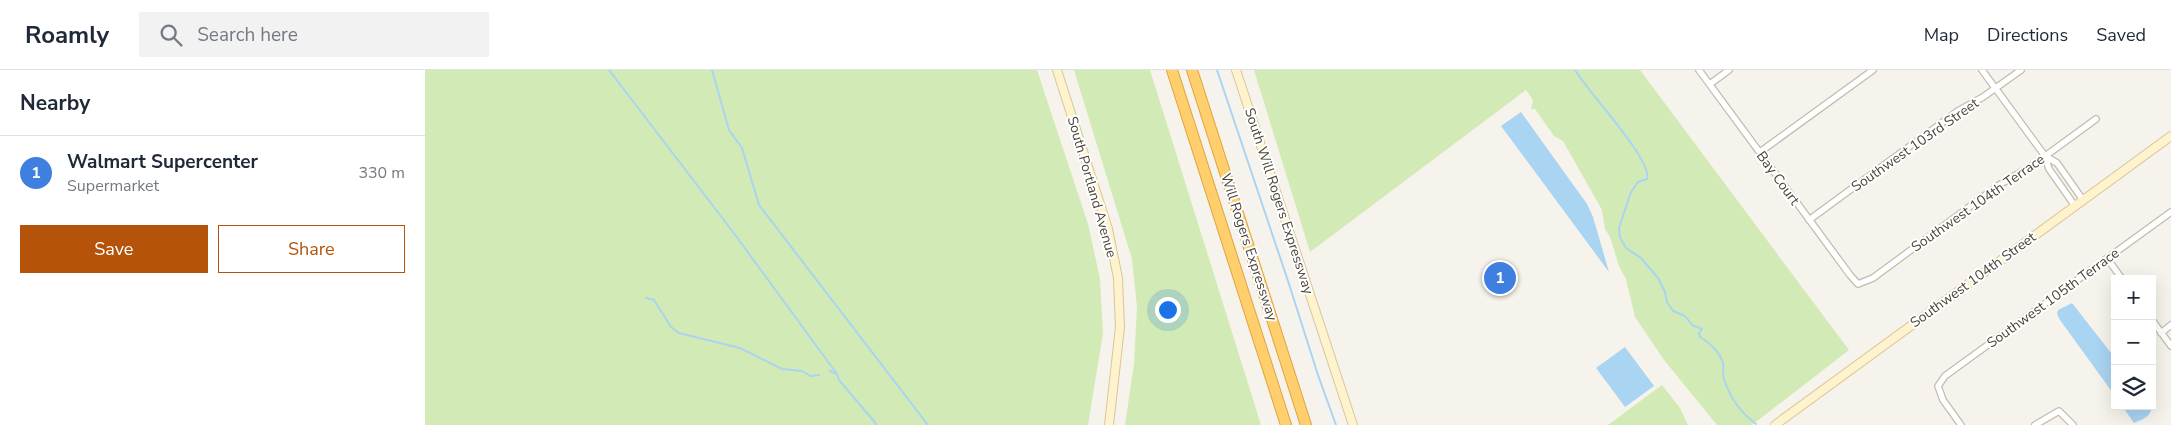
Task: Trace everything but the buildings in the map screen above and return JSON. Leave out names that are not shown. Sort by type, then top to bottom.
[{"type":"highway","name":"Will Rogers Expressway","points":[[1172,70],[1286,425]]},
{"type":"highway","name":"Will Rogers Expressway","points":[[1192,70],[1306,425]]},
{"type":"highway","points":[[1295,389],[1311,425]]},
{"type":"main road","name":"South Portland Avenue","points":[[1057,70],[1108,230],[1118,278],[1120,328],[1109,425]]},
{"type":"main road","name":"South Will Rogers Expressway","points":[[1236,70],[1353,425]]},
{"type":"main road","name":"Southwest 104th Street","points":[[1775,425],[2171,136]]},
{"type":"street","name":"Bay Court","points":[[1699,70],[1849,275],[1859,284]]},
{"type":"street","points":[[1710,84],[1729,70]]},
{"type":"street","points":[[1760,152],[1873,70]]},
{"type":"street","points":[[1982,70],[2045,156],[2049,169],[2075,206]]},
{"type":"street","name":"Southwest 103rd Street","points":[[1809,220],[1958,111],[1995,89],[2021,70]]},
{"type":"street","name":"Southwest 104th Terrace","points":[[1859,284],[1873,278],[2008,179],[2045,156],[2096,119]]},
{"type":"street","points":[[2045,156],[2057,163],[2083,200]]},
{"type":"street","name":"Southwest 105th Terrace","points":[[1961,425],[1943,400],[1938,386],[1945,376],[2171,212]]},
{"type":"street","points":[[2107,258],[2119,275]]},
{"type":"street","points":[[2156,325],[2171,346]]},
{"type":"street","points":[[2161,332],[2171,325]]},
{"type":"street","points":[[2035,425],[2059,411],[2073,425]]},
{"type":"green space","points":[[425,70],[1037,70],[1088,224],[1100,279],[1103,333],[1088,425],[425,425]]},
{"type":"green space","points":[[1074,70],[1150,70],[1261,425],[1125,425],[1134,364],[1137,307],[1132,259]]},
{"type":"green space","points":[[1254,70],[1640,70],[1849,350],[1752,425],[1717,425],[1664,360],[1635,317],[1626,279],[1619,266],[1610,237],[1605,229],[1602,210],[1563,141],[1554,136],[1535,109],[1531,109],[1533,100],[1526,90],[1310,252]]},
{"type":"green space","points":[[1662,385],[1680,408],[1688,425],[1608,425]]},
{"type":"water","points":[[1521,112],[1587,204],[1593,217],[1609,272],[1501,126]]},
{"type":"water","points":[[2072,303],[2111,353],[2111,390],[2060,320],[2057,314],[2058,310]]},
{"type":"water","points":[[1625,347],[1654,386],[1625,407],[1596,368]]},
{"type":"water","points":[[2125,410],[2151,410],[2143,419],[2134,423]]},
{"type":"waterway","points":[[609,70],[733,232],[837,374]]},
{"type":"waterway","points":[[712,70],[729,130],[742,148],[759,205],[928,425]]},
{"type":"waterway","points":[[1217,70],[1336,425]]},
{"type":"waterway","points":[[1575,70],[1618,125],[1640,157],[1646,170],[1647,179],[1638,182],[1631,192],[1619,228],[1620,237],[1626,248],[1641,258],[1658,278],[1665,292],[1667,302],[1673,311],[1685,316],[1692,325],[1702,329],[1699,333],[1700,337],[1714,348],[1722,359],[1723,377],[1726,386],[1740,409],[1756,424]]},
{"type":"waterway","points":[[646,298],[654,300],[671,327],[679,333],[740,348],[782,369],[802,371],[811,376],[819,375]]},
{"type":"waterway","points":[[830,371],[837,374],[839,380],[877,425]]},
{"type":"place","name":"Walmart Supercenter","points":[[1500,278]]}]
